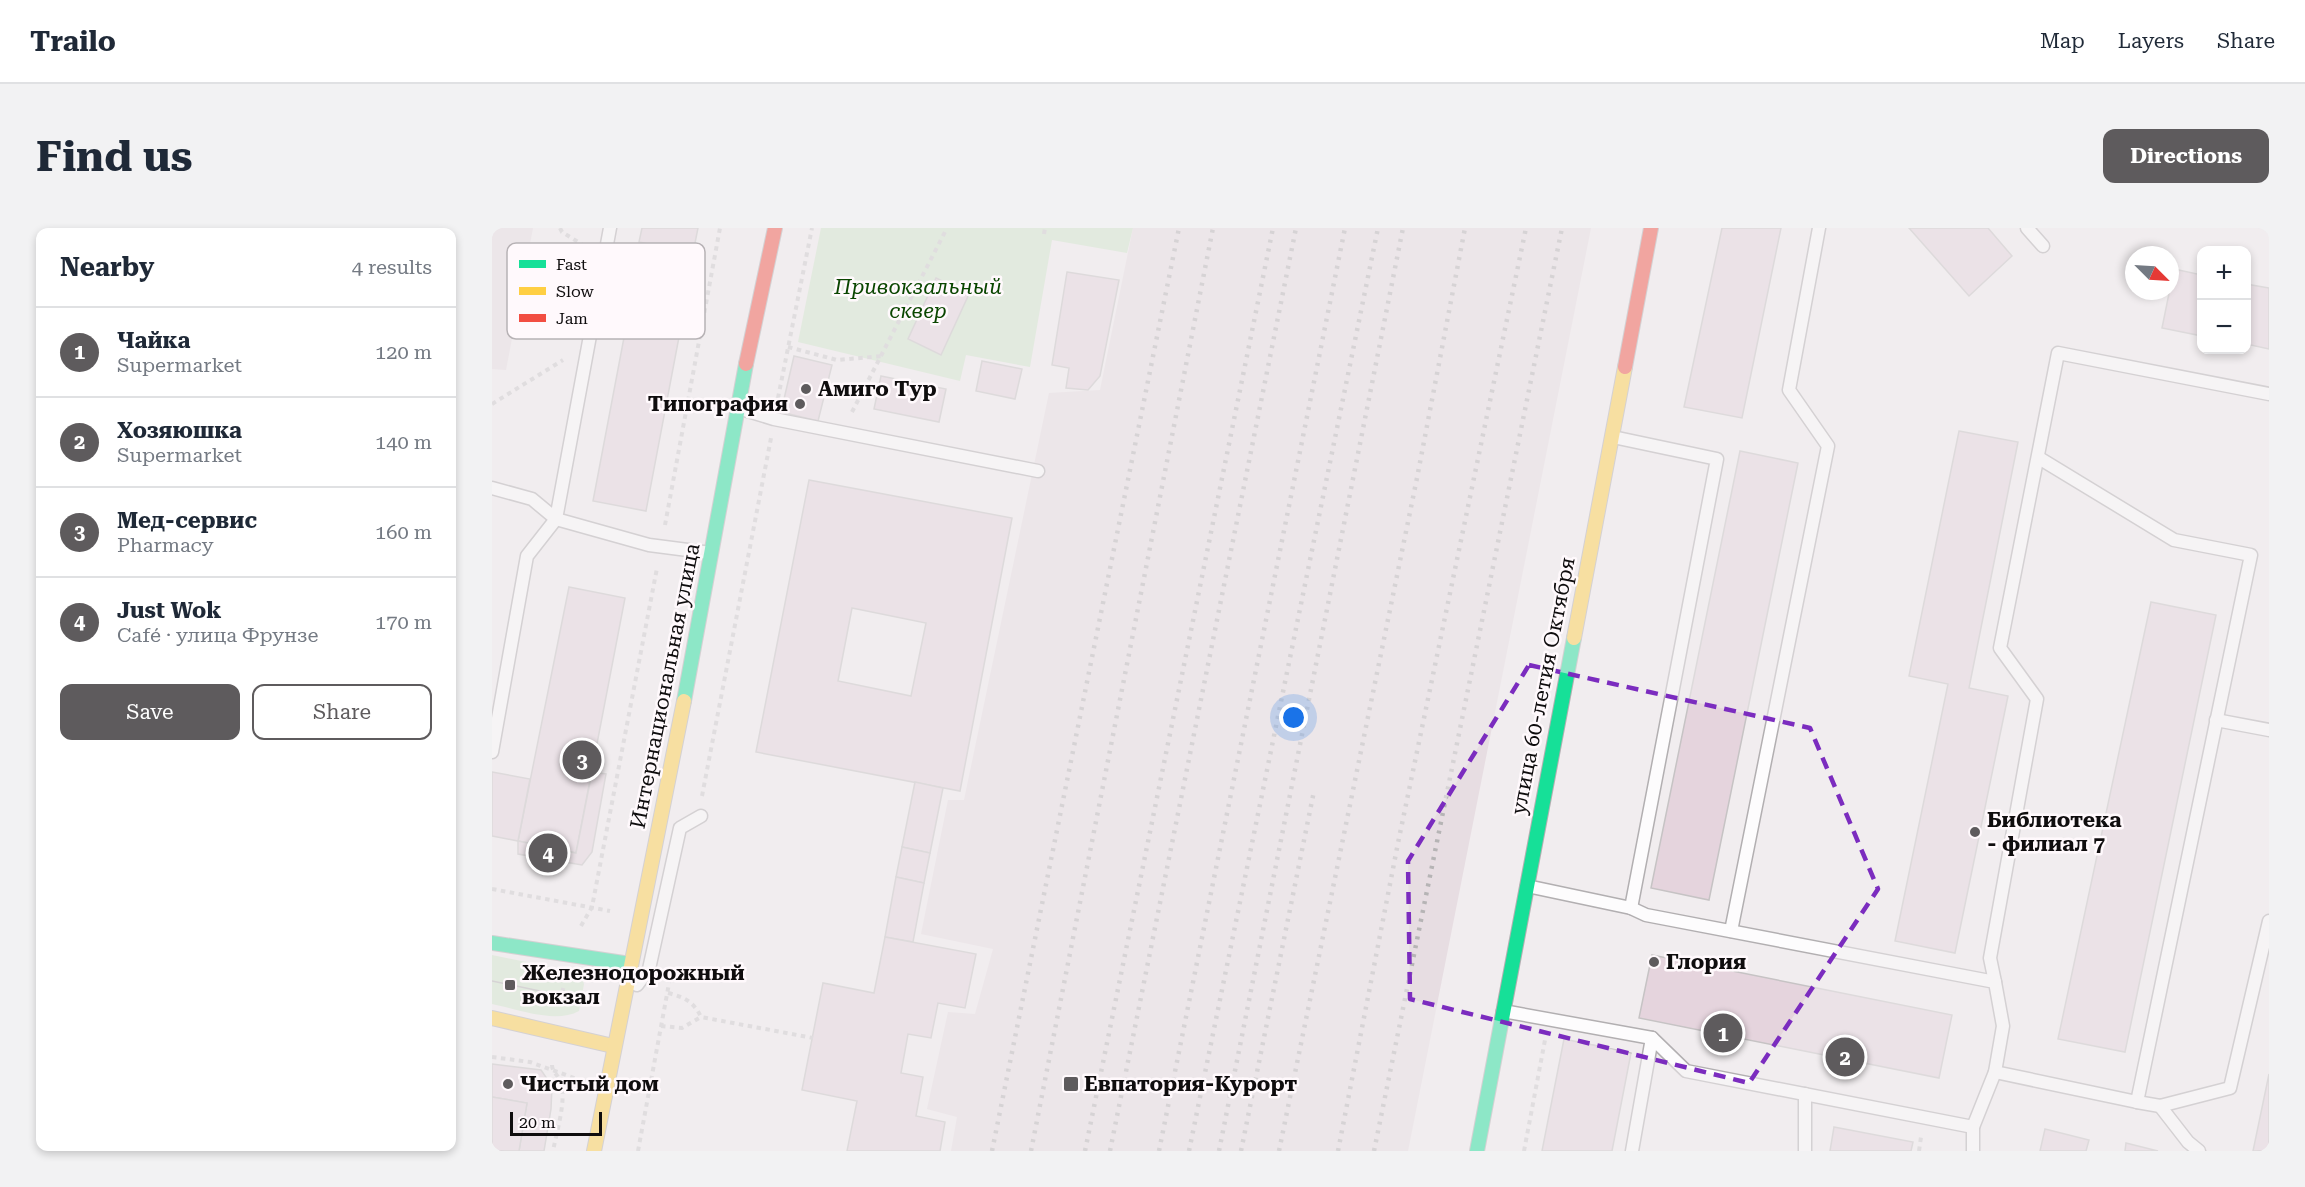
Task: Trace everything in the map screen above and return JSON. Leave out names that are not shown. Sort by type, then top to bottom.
[{"type":"street","name":"Интернациональная улица","points":[[594,1151],[712,554],[737,408],[775,228]]},
{"type":"street","name":"улица 60-летия Октября","points":[[1477,1151],[1651,228]]},
{"type":"street","points":[[492,943],[630,964]]},
{"type":"street","points":[[492,1018],[613,1046]]},
{"type":"lane","points":[[608,243],[610,228]]},
{"type":"lane","points":[[1731,931],[1828,446],[1789,390],[1819,228]]},
{"type":"lane","points":[[2027,228],[2043,246]]},
{"type":"lane","points":[[492,752],[527,556],[556,519],[590,339]]},
{"type":"lane","points":[[1973,1151],[1973,1127],[1995,1072],[2003,1026],[1990,958],[2037,699],[2000,648],[2058,353],[2269,394]]},
{"type":"lane","points":[[737,408],[774,419],[1038,471]]},
{"type":"lane","points":[[1611,436],[1717,459],[1631,908]]},
{"type":"lane","points":[[2039,458],[2174,540],[2251,555],[2138,1102]]},
{"type":"lane","points":[[492,488],[532,500],[556,519],[649,545],[712,554]]},
{"type":"lane","points":[[2217,720],[2269,730]]},
{"type":"lane","points":[[621,1008],[649,969],[680,828],[700,817]]},
{"type":"lane","points":[[1527,886],[1631,908],[1646,915],[1995,982]]},
{"type":"lane","points":[[1995,1072],[2160,1106],[2230,1088],[2269,921]]},
{"type":"lane","points":[[1503,1011],[1652,1038],[1686,1071],[1973,1127]]},
{"type":"lane","points":[[1632,1151],[1652,1038]]},
{"type":"lane","points":[[1805,1094],[1805,1151]]},
{"type":"lane","points":[[2160,1106],[2188,1142],[2199,1151]]},
{"type":"lane","points":[[600,1121],[607,1141]]},
{"type":"path","points":[[561,228],[562,232],[580,243]]},
{"type":"path","points":[[700,817],[812,228]]},
{"type":"path","points":[[841,431],[883,356],[915,287],[947,228]]},
{"type":"path","points":[[1044,234],[1045,228]]},
{"type":"path","points":[[492,404],[589,344]]},
{"type":"path","points":[[788,347],[837,360],[883,356]]},
{"type":"path","points":[[492,889],[639,916]]},
{"type":"path","points":[[638,1151],[672,969]]},
{"type":"path","points":[[668,993],[682,997],[696,1006],[701,1017]]},
{"type":"path","points":[[661,1026],[682,1028],[701,1017],[813,1038]]},
{"type":"path","points":[[1524,1151],[1549,1019]]},
{"type":"path","points":[[492,1057],[530,1062],[578,1079]]},
{"type":"highlighted area","points":[[1529,665],[1810,728],[1878,889],[1749,1083],[1410,999],[1408,861]]},
{"type":"shaded area","points":[[492,228],[533,228],[530,243],[507,243],[507,339],[512,339],[506,370],[492,369]]},
{"type":"shaded area","points":[[1133,228],[1591,228],[1408,1151],[951,1151],[957,1117],[927,1109],[948,1012],[975,1014],[993,949],[921,934],[948,800],[964,800],[1049,393],[1100,390]]},
{"type":"green space","name":"Привокзальный сквер","points":[[821,228],[1133,228],[1127,253],[1052,240],[1030,367],[966,355],[960,381],[798,342]]},
{"type":"green space","points":[[492,955],[580,973],[584,984],[579,1011],[569,1015],[548,1016],[492,1004]]},
{"type":"building","points":[[642,228],[698,228],[695,243],[639,242]]},
{"type":"building","points":[[1722,228],[1781,228],[1742,418],[1684,407]]},
{"type":"building","points":[[1909,228],[1988,228],[2012,256],[1969,296]]},
{"type":"building","points":[[2179,270],[2197,274],[2197,335],[2162,328],[2168,300],[2179,300]]},
{"type":"building","points":[[1067,272],[1119,280],[1100,376],[1088,390],[1066,388],[1069,368],[1052,365]]},
{"type":"building","points":[[936,278],[969,294],[941,355],[908,339]]},
{"type":"building","points":[[2251,285],[2269,288],[2269,349],[2251,345]]},
{"type":"building","points":[[624,339],[679,339],[646,511],[593,501]]},
{"type":"building","name":"Амиго Тур","points":[[794,356],[832,365],[818,421],[781,412]]},
{"type":"building","points":[[982,361],[1022,369],[1015,399],[976,391]]},
{"type":"building","points":[[881,376],[946,389],[939,422],[874,409]]},
{"type":"building","points":[[1959,431],[2018,442],[1969,688],[2008,696],[1955,953],[1895,941],[1948,684],[1909,676]]},
{"type":"building","points":[[1740,451],[1798,463],[1709,900],[1651,888]]},
{"type":"building","points":[[809,480],[1012,518],[960,791],[756,752]],"holes":[[[852,608],[926,623],[911,696],[838,681]]]},
{"type":"building","points":[[569,587],[625,598],[576,853],[518,841]]},
{"type":"building","points":[[2151,602],[2216,615],[2125,1052],[2058,1039]]},
{"type":"building","points":[[492,772],[530,779],[518,841],[492,836]]},
{"type":"building","points":[[592,772],[606,774],[592,852],[582,865],[518,854],[518,841],[576,853]]},
{"type":"building","points":[[915,782],[943,788],[930,853],[902,847]]},
{"type":"building","points":[[902,847],[930,853],[924,883],[896,877]]},
{"type":"building","points":[[896,877],[924,883],[913,942],[885,937]]},
{"type":"building","points":[[885,937],[976,954],[965,1008],[938,1003],[931,1038],[908,1034],[901,1073],[923,1077],[916,1116],[945,1122],[940,1151],[847,1151],[857,1101],[802,1090],[823,983],[874,993]]},
{"type":"building","points":[[1652,955],[1952,1015],[1939,1078],[1639,1018]]},
{"type":"building","points":[[1564,1039],[1631,1053],[1612,1151],[1542,1151]]},
{"type":"building","points":[[492,1064],[541,1070],[552,1086],[551,1109],[544,1151],[519,1151],[527,1103],[492,1097]]},
{"type":"building","points":[[2269,1074],[2269,1151],[2253,1151]]},
{"type":"building","points":[[492,1097],[527,1103],[519,1151],[492,1151]]},
{"type":"building","points":[[1834,1127],[1913,1142],[1911,1151],[1830,1151]]},
{"type":"building","points":[[2045,1129],[2089,1140],[2086,1151],[2040,1151]]},
{"type":"building","points":[[2126,1143],[2158,1151],[2125,1151]]},
{"type":"tram line","points":[[492,981],[554,994]]},
{"type":"railway","points":[[992,1151],[1179,228]]},
{"type":"railway","points":[[1031,1151],[1213,228]]},
{"type":"railway","points":[[1085,1151],[1273,228]]},
{"type":"railway","points":[[1110,1151],[1296,228]]},
{"type":"railway","points":[[1159,1151],[1345,228]]},
{"type":"railway","points":[[1189,1151],[1378,228]]},
{"type":"railway","points":[[1219,1151],[1403,228]]},
{"type":"railway","points":[[1279,1151],[1417,478],[1465,228]]},
{"type":"railway","points":[[1338,1151],[1398,843],[1526,228]]},
{"type":"railway","points":[[1374,1151],[1562,228]]},
{"type":"railway","points":[[1241,1151],[1314,791]]},
{"type":"traffic: fast","points":[[684,701],[746,364]]},
{"type":"traffic: fast","points":[[1477,1151],[1574,638]]},
{"type":"traffic: fast","points":[[492,943],[630,964]]},
{"type":"traffic: slow","points":[[1574,638],[1625,367]]},
{"type":"traffic: slow","points":[[594,1151],[684,701]]},
{"type":"traffic: slow","points":[[492,1018],[613,1046]]},
{"type":"traffic: jam","points":[[746,364],[775,228]]},
{"type":"traffic: jam","points":[[1625,367],[1651,228]]},
{"type":"place","name":"Амиго Тур","points":[[806,389]]},
{"type":"place","name":"Типография","points":[[800,404]]},
{"type":"place","name":"Мед-сервис","points":[[582,760]]},
{"type":"place","name":"Библиотека - филиал 7","points":[[1975,832]]},
{"type":"place","name":"Just Wok","points":[[548,853]]},
{"type":"place","name":"Глория","points":[[1654,962]]},
{"type":"place","name":"Железнодорожный вокзал","points":[[510,985]]},
{"type":"place","name":"Чайка","points":[[1723,1033]]},
{"type":"place","name":"Хозяюшка","points":[[1845,1057]]},
{"type":"place","name":"Чистый дом","points":[[508,1084]]},
{"type":"place","name":"Евпатория-Курорт","points":[[1071,1084]]}]
